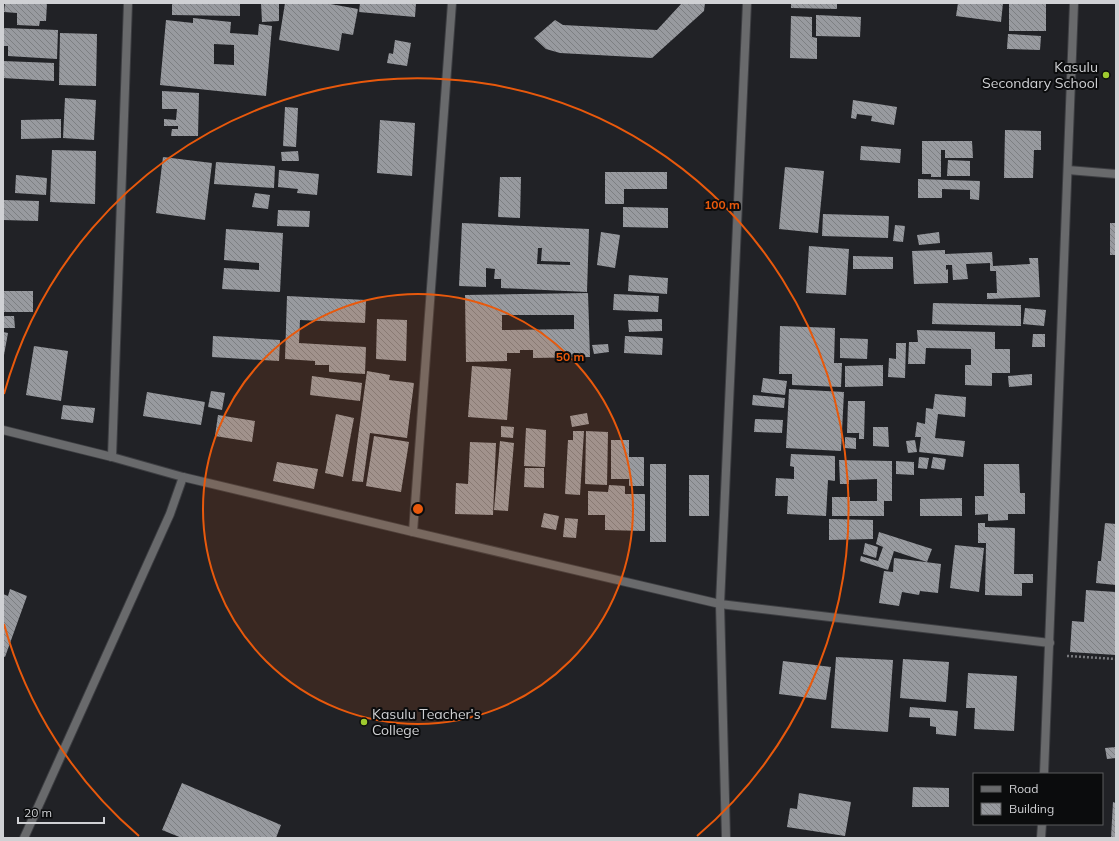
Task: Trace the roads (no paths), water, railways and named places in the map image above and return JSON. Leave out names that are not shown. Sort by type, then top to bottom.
[{"type":"street","points":[[112,457],[128,3]]},
{"type":"street","points":[[413,532],[452,3]]},
{"type":"street","points":[[726,838],[720,604],[747,3]]},
{"type":"street","points":[[1044,773],[1074,3]]},
{"type":"street","points":[[1068,170],[1116,174]]},
{"type":"street","points":[[3,430],[112,457],[183,477],[720,604],[1050,640]]},
{"type":"street","points":[[24,838],[170,514],[183,477]]},
{"type":"street","points":[[1041,838],[1042,825]]},
{"type":"place","name":"Kasulu Secondary School","points":[[1106,75]]},
{"type":"place","name":"Kasulu Teacher's College","points":[[364,722]]}]
